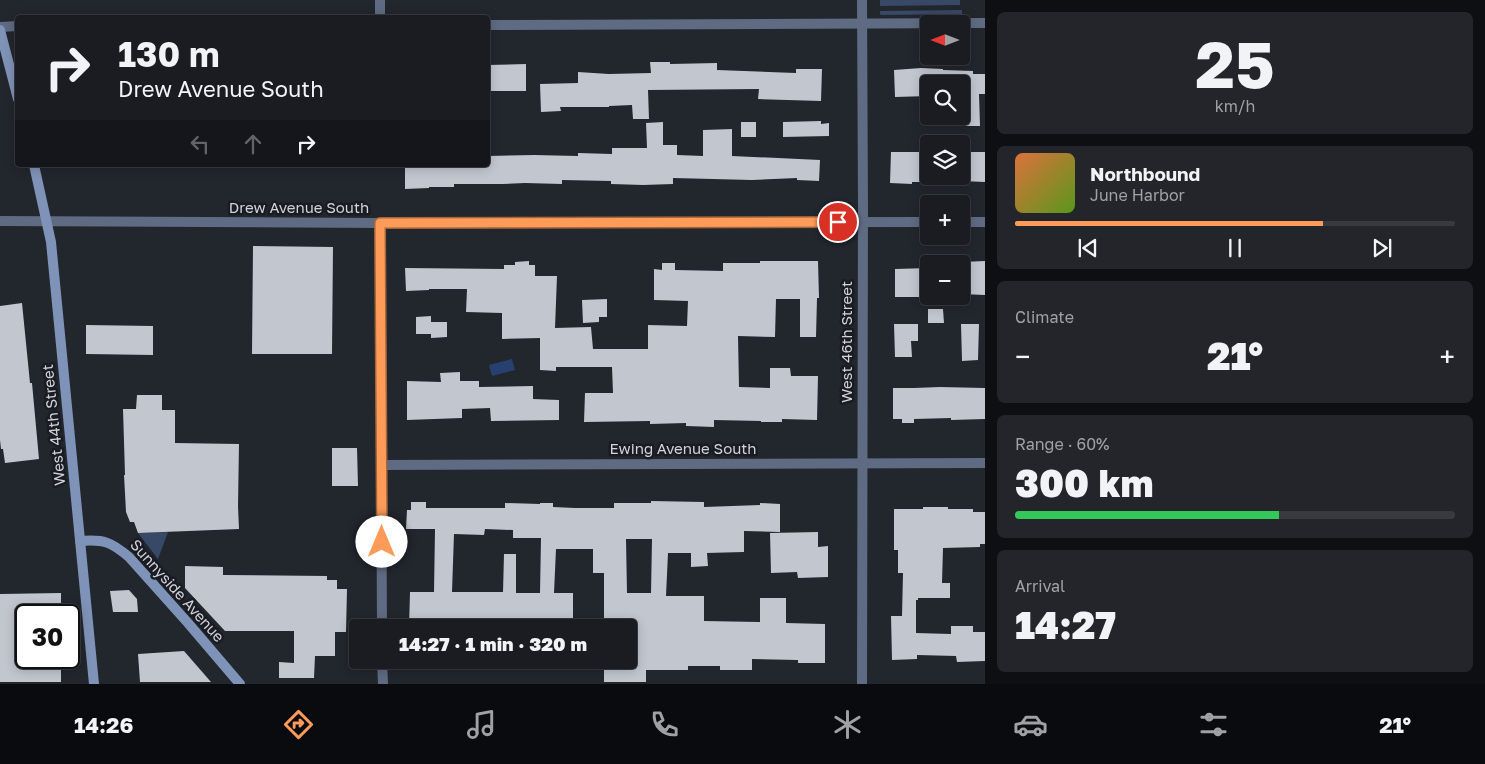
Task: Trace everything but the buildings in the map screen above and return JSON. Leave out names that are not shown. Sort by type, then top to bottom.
[{"type":"street","points":[[380,0],[380,15]]},
{"type":"street","name":"West 46th Street","points":[[862,0],[862,684]]},
{"type":"street","points":[[490,24],[985,23]]},
{"type":"street","points":[[15,26],[0,29],[15,87]]},
{"type":"street","name":"West 44th Street","points":[[34,167],[51,242],[94,684]]},
{"type":"street","name":"Drew Avenue South","points":[[0,221],[380,223],[920,222]]},
{"type":"street","points":[[970,222],[985,222]]},
{"type":"street","points":[[380,223],[382,619]]},
{"type":"street","name":"Ewing Avenue South","points":[[382,465],[985,463]]},
{"type":"street","name":"Sunnyside Avenue","points":[[80,541],[98,540],[119,548],[188,623],[240,684]]},
{"type":"street","points":[[382,669],[382,684]]},
{"type":"shaded area","points":[[880,0],[960,0],[960,5],[880,6]]},
{"type":"shaded area","points":[[962,10],[962,14],[880,14],[880,11]]},
{"type":"shaded area","points":[[512,359],[515,370],[492,376],[489,365]]},
{"type":"shaded area","points":[[168,532],[158,559],[138,533]]},
{"type":"route","points":[[382,542],[380,223],[838,222]]}]
